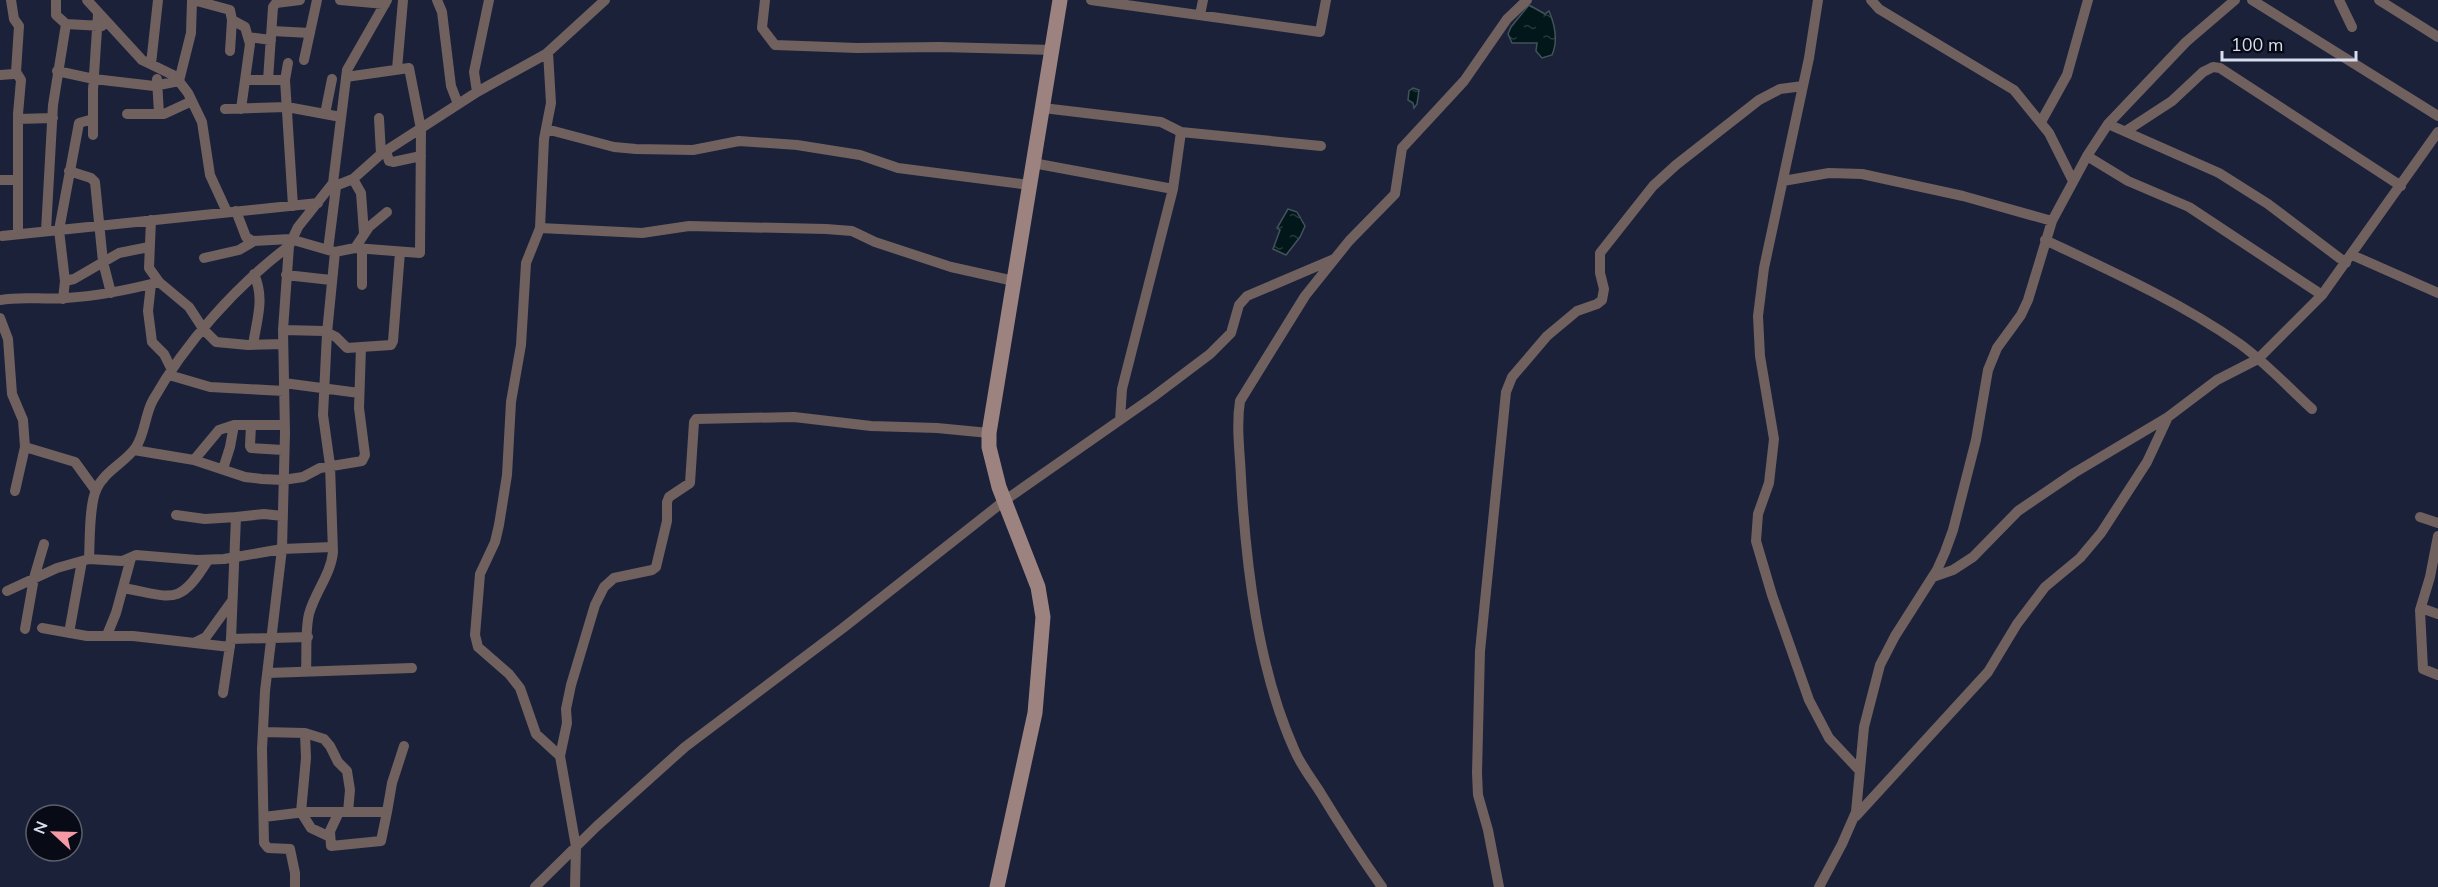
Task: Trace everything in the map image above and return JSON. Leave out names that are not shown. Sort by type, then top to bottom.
[{"type":"street","points":[[12,0],[14,19],[19,26],[16,72],[21,80],[18,119],[18,234]]},
{"type":"street","points":[[56,0],[56,15],[66,24],[110,26]]},
{"type":"street","points":[[158,0],[154,66],[158,85],[159,114]]},
{"type":"street","points":[[179,81],[191,33],[193,0],[230,10],[232,20],[230,51]]},
{"type":"street","points":[[268,80],[273,6],[276,3],[300,0]]},
{"type":"street","points":[[304,60],[317,0]]},
{"type":"street","points":[[306,671],[308,617],[320,584],[332,563],[330,465],[325,431],[324,390],[331,280],[333,188],[341,117],[346,77],[351,60],[386,2],[340,0]]},
{"type":"street","points":[[397,69],[403,0]]},
{"type":"street","points":[[439,0],[449,54],[451,86],[458,104]]},
{"type":"street","points":[[477,92],[474,72],[489,0]]},
{"type":"street","points":[[295,887],[292,852],[286,848],[268,848],[264,843],[263,732],[282,549],[285,424],[283,330],[290,243],[298,227],[333,188],[353,179],[384,153],[458,104],[548,52],[605,0]]},
{"type":"street","points":[[765,0],[762,28],[775,45],[1054,50]]},
{"type":"street","points":[[997,887],[1033,723],[1043,617],[1038,587],[1004,501],[989,447],[989,434],[1029,185],[1054,50],[1060,0]]},
{"type":"street","points":[[1090,0],[1320,32],[1326,0]]},
{"type":"street","points":[[1200,15],[1203,0]]},
{"type":"street","points":[[1382,887],[1358,855],[1294,752],[1280,713],[1250,584],[1237,420],[1240,401],[1305,296],[1334,259],[1395,194],[1402,148],[1464,81],[1507,19],[1527,0]]},
{"type":"street","points":[[1818,0],[1803,86],[1764,268],[1758,316],[1760,356],[1774,439],[1769,483],[1758,514],[1756,541],[1772,595],[1813,710],[1829,738],[1860,771]]},
{"type":"street","points":[[1871,0],[1880,9],[2014,90],[2049,133],[2073,181]]},
{"type":"street","points":[[2041,122],[2067,75],[2088,0]]},
{"type":"street","points":[[1819,887],[1853,819],[1858,801],[1864,727],[1880,665],[1895,636],[1933,577],[1953,530],[1976,440],[1988,370],[1997,348],[2021,315],[2028,300],[2052,221],[2087,156],[2108,124],[2186,42],[2235,0]]},
{"type":"street","points":[[2252,0],[2438,116]]},
{"type":"street","points":[[2339,0],[2352,27]]},
{"type":"street","points":[[2379,0],[2438,38]]},
{"type":"street","points":[[90,1],[98,14],[142,60],[175,76],[179,81],[202,123],[210,175],[246,237],[254,241],[290,243],[332,251],[358,249],[420,254],[421,129],[414,103],[411,70],[405,67],[346,77]]},
{"type":"street","points":[[93,135],[98,14]]},
{"type":"street","points":[[232,20],[245,27],[250,44],[241,109]]},
{"type":"street","points":[[46,231],[57,71],[66,24]]},
{"type":"street","points":[[248,37],[310,33]]},
{"type":"street","points":[[548,52],[551,103],[546,129],[540,228],[526,263],[521,345],[511,402],[507,475],[500,525],[480,574],[475,641],[478,647],[509,674],[520,688],[536,734],[560,756]]},
{"type":"street","points":[[288,63],[285,80],[293,206]]},
{"type":"street","points":[[2126,131],[2172,101],[2203,72],[2213,67],[2220,68],[2401,186]]},
{"type":"street","points":[[57,71],[132,84],[158,85],[179,81]]},
{"type":"street","points":[[0,75],[16,72]]},
{"type":"street","points":[[325,114],[332,79]]},
{"type":"street","points":[[244,80],[285,80]]},
{"type":"street","points":[[1499,887],[1488,830],[1478,795],[1478,751],[1480,651],[1506,392],[1512,377],[1547,336],[1577,312],[1602,300],[1604,289],[1600,273],[1600,253],[1653,186],[1676,165],[1759,100],[1780,89],[1803,86]]},
{"type":"street","points":[[127,114],[159,114],[176,110],[192,101]]},
{"type":"street","points":[[225,110],[287,107],[341,117]]},
{"type":"street","points":[[1043,108],[1161,122],[1181,132],[1321,146]]},
{"type":"street","points":[[18,119],[53,118]]},
{"type":"street","points":[[379,118],[384,153],[389,161],[421,156]]},
{"type":"street","points":[[63,299],[64,281],[59,230],[79,123],[93,119]]},
{"type":"street","points":[[2108,124],[2219,173],[2349,259],[2438,293]]},
{"type":"street","points":[[546,129],[614,147],[636,149],[693,150],[739,141],[797,145],[860,155],[898,168],[1029,185]]},
{"type":"street","points":[[1120,420],[1125,376],[1173,189],[1181,132]]},
{"type":"street","points":[[1933,577],[1953,570],[1973,557],[2018,511],[2074,473],[2168,417],[2217,380],[2258,359],[2322,295],[2438,132]]},
{"type":"street","points":[[2087,156],[2128,181],[2189,207],[2322,295]]},
{"type":"street","points":[[1033,163],[1173,189]]},
{"type":"street","points":[[69,171],[91,178],[95,182],[104,262],[111,293]]},
{"type":"street","points":[[1783,181],[1829,173],[1862,174],[1963,196],[2052,221]]},
{"type":"street","points":[[353,179],[361,193],[364,233]]},
{"type":"street","points":[[0,180],[18,180]]},
{"type":"street","points":[[2,236],[318,203]]},
{"type":"street","points":[[362,285],[358,249],[364,233],[380,215],[387,212]]},
{"type":"street","points":[[151,220],[149,268],[155,283],[189,307],[204,330],[216,342],[253,345],[284,344]]},
{"type":"street","points":[[540,228],[642,233],[689,226],[852,231],[875,242],[951,267],[1014,280]]},
{"type":"street","points":[[2045,240],[2114,272],[2224,334],[2258,359],[2312,409]]},
{"type":"street","points":[[204,258],[238,250],[254,241]]},
{"type":"street","points":[[69,633],[85,560],[96,491],[113,467],[134,450],[152,402],[204,330],[254,274],[290,243]]},
{"type":"street","points":[[64,281],[74,279],[119,253],[149,247]]},
{"type":"street","points":[[283,330],[327,333],[347,348],[391,345],[400,252]]},
{"type":"street","points":[[535,887],[685,747],[843,628],[1004,501],[1189,371],[1222,344],[1231,333],[1239,305],[1247,296],[1334,259]]},
{"type":"street","points":[[253,345],[261,297],[261,288],[254,274]]},
{"type":"street","points":[[286,274],[331,280]]},
{"type":"street","points":[[0,300],[18,297],[63,299],[111,293],[155,283]]},
{"type":"street","points":[[155,283],[148,311],[152,342],[164,354],[171,373]]},
{"type":"street","points":[[0,320],[8,339],[4,360],[12,394],[23,420],[25,447],[15,491]]},
{"type":"street","points":[[134,450],[194,460],[245,477],[283,480],[303,477],[330,465],[362,461],[365,456],[359,393],[361,347]]},
{"type":"street","points":[[171,373],[210,387],[284,387],[359,393]]},
{"type":"street","points":[[574,887],[576,847],[560,756],[567,723],[568,698],[595,605],[603,587],[614,578],[652,570],[658,564],[667,521],[667,502],[669,497],[690,483],[696,419],[794,417],[871,426],[928,428],[989,434]]},
{"type":"street","points":[[1853,819],[1988,672],[2017,624],[2045,587],[2080,558],[2101,533],[2147,462],[2168,417]]},
{"type":"street","points":[[194,460],[219,430],[234,424],[285,424]]},
{"type":"street","points":[[223,469],[234,424]]},
{"type":"street","points":[[251,425],[250,446],[252,448],[284,450]]},
{"type":"street","points":[[25,447],[75,462],[96,491]]},
{"type":"street","points":[[176,514],[205,519],[264,514],[283,516]]},
{"type":"street","points":[[223,693],[231,643],[236,517]]},
{"type":"street","points":[[2420,517],[2438,523]]},
{"type":"street","points":[[2438,536],[2421,608],[2423,669],[2438,675]]},
{"type":"street","points":[[25,629],[34,578],[44,544]]},
{"type":"street","points":[[7,591],[57,568],[85,560],[111,562],[136,555],[208,560],[282,549],[332,547]]},
{"type":"street","points":[[107,635],[131,558]]},
{"type":"street","points":[[123,588],[175,596],[184,592],[194,582],[208,560]]},
{"type":"street","points":[[196,642],[206,637],[232,601]]},
{"type":"street","points":[[2421,608],[2438,615]]},
{"type":"street","points":[[42,627],[87,636],[107,635],[196,642],[231,643],[273,636],[308,637]]},
{"type":"street","points":[[268,673],[412,668]]},
{"type":"street","points":[[263,732],[305,733],[324,739],[338,762],[347,771],[351,790],[344,812],[330,831],[331,846],[381,842],[392,783],[404,746]]},
{"type":"street","points":[[305,733],[306,758],[301,812],[311,828],[330,837]]},
{"type":"street","points":[[264,817],[301,812],[387,812]]},
{"type":"water","points":[[1529,5],[1545,14],[1549,11],[1555,33],[1552,55],[1542,58],[1536,51],[1537,43],[1512,43],[1508,34],[1511,27]]},
{"type":"water","points":[[1413,88],[1419,90],[1417,104],[1414,108],[1413,103],[1408,100],[1409,91]]},
{"type":"water","points":[[1288,209],[1297,212],[1305,226],[1300,237],[1286,255],[1273,249],[1280,230],[1277,228]]}]
